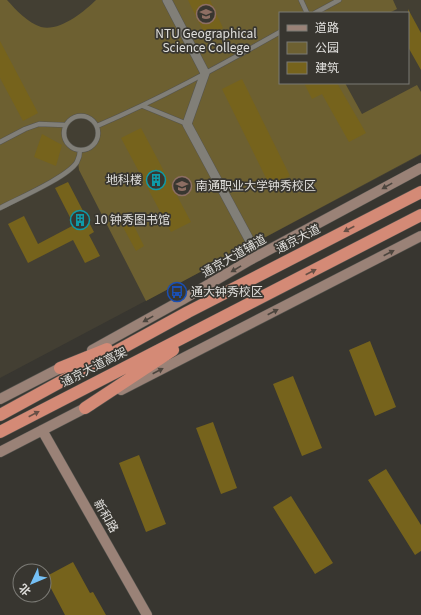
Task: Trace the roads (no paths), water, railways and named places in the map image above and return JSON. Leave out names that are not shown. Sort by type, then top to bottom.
[{"type":"highway","name":"通京大道","points":[[188,312],[421,192]]},
{"type":"highway","points":[[85,408],[159,360],[202,328],[421,215]]},
{"type":"highway","points":[[60,368],[110,348],[188,312]]},
{"type":"highway","name":"通京大道高架","points":[[0,415],[188,312]]},
{"type":"highway","name":"通京大道高架","points":[[0,432],[202,328]]},
{"type":"street","points":[[166,0],[205,73],[187,124],[258,256]]},
{"type":"street","name":"通京大道辅道","points":[[60,368],[258,256],[421,168]]},
{"type":"street","points":[[0,452],[421,236]]},
{"type":"street","points":[[0,399],[60,368]]},
{"type":"street","name":"新和路","points":[[42,430],[147,615]]},
{"type":"lane","points":[[301,0],[307,12]]},
{"type":"lane","points":[[317,12],[339,0]]},
{"type":"lane","points":[[96,126],[143,106],[279,33]]},
{"type":"lane","points":[[143,106],[187,124]]},
{"type":"lane","points":[[84,116],[94,121],[97,137],[95,142],[91,146],[80,150],[70,146],[66,142],[64,136],[65,125],[73,117],[84,116]]},
{"type":"lane","points":[[0,142],[24,129],[39,124],[65,125]]},
{"type":"lane","points":[[0,208],[58,178],[71,169],[78,161],[80,150]]},
{"type":"place","name":"NTU Geographical Science College","points":[[206,14]]},
{"type":"place","name":"地科楼","points":[[156,180]]},
{"type":"place","name":"南通职业大学钟秀校区","points":[[182,186]]},
{"type":"place","name":"10 钟秀图书馆","points":[[80,220]]},
{"type":"place","name":"通大钟秀校区","points":[[177,292]]}]
